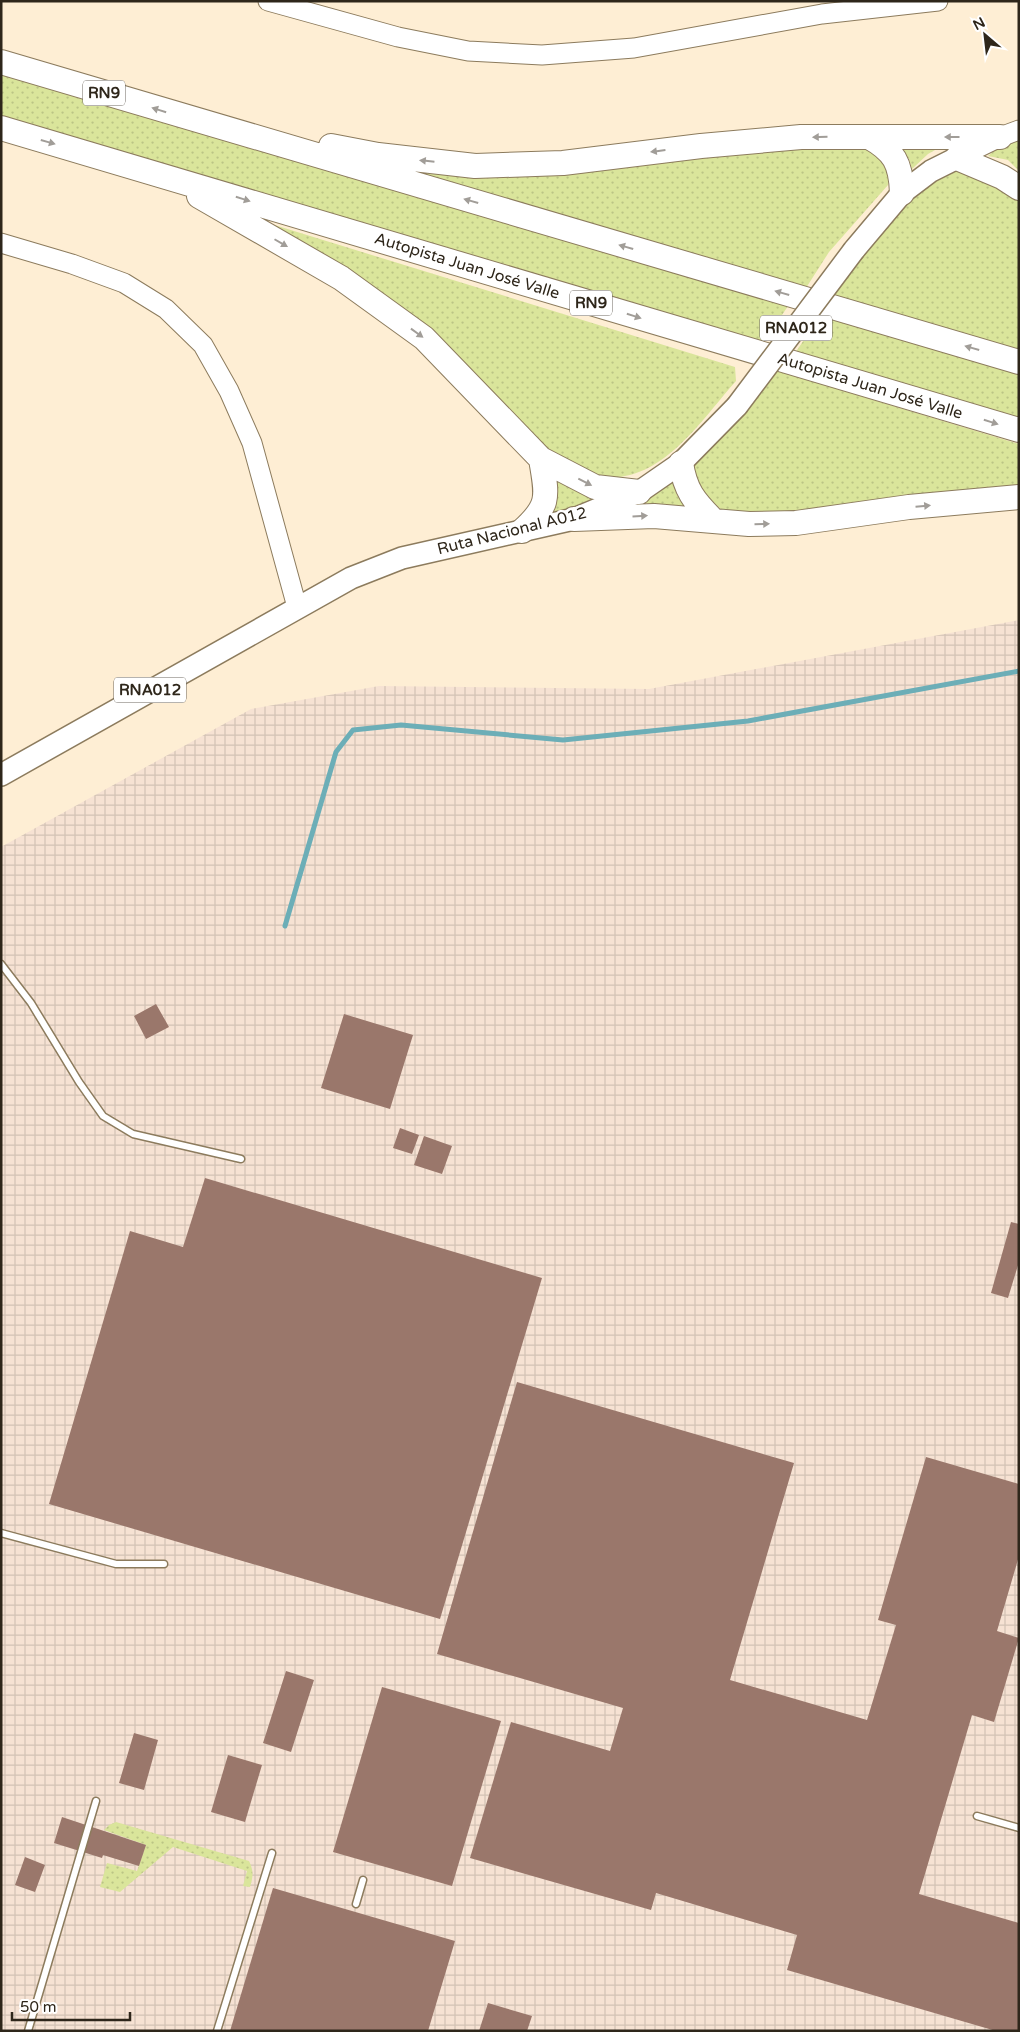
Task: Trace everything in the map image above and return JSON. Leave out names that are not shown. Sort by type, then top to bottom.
[{"type":"highway","name":"RN9","points":[[1,62],[206,124],[1019,362]]},
{"type":"highway","points":[[206,124],[378,155],[475,166],[563,163],[700,146],[801,137],[1010,133]]},
{"type":"highway","name":"Autopista Juan José Valle","points":[[1,128],[1019,430]]},
{"type":"highway","points":[[869,136],[886,146],[896,161],[902,179],[902,193]]},
{"type":"highway","points":[[957,158],[1002,177],[1019,188]]},
{"type":"highway","points":[[163,175],[341,278],[424,338],[541,459],[595,487],[639,492]]},
{"type":"highway","points":[[522,532],[537,517],[547,494],[541,459]]},
{"type":"highway","points":[[681,463],[684,482],[695,502],[713,520]]},
{"type":"highway","points":[[574,519],[654,516],[749,524],[796,522],[909,507],[1019,497]]},
{"type":"main road","points":[[268,1],[398,37],[468,51],[542,55],[634,48],[822,14],[938,1]]},
{"type":"main road","points":[[957,158],[1010,133]]},
{"type":"main road","name":"Ruta Nacional A012","points":[[1,775],[351,578],[402,558],[574,519],[639,492],[681,463],[737,406],[854,250],[902,193],[932,171],[957,158]]},
{"type":"main road","points":[[1,243],[72,264],[124,283],[166,310],[203,345],[229,392],[252,442],[297,607]]},
{"type":"lane","points":[[1,964],[31,1003],[79,1082],[103,1116],[133,1134],[241,1159]]},
{"type":"lane","points":[[1,1533],[116,1564],[164,1564]]},
{"type":"lane","points":[[28,2031],[96,1801]]},
{"type":"lane","points":[[977,1816],[1019,1828]]},
{"type":"lane","points":[[217,2031],[272,1853]]},
{"type":"lane","points":[[356,1904],[363,1880]]},
{"type":"shaded area","points":[[1019,620],[1019,2031],[1,2031],[1,847],[251,709],[379,686],[649,689]]},
{"type":"green space","points":[[1,72],[790,303],[762,345],[1,120]]},
{"type":"green space","points":[[1019,138],[1019,171],[1008,160],[988,156],[1004,142]]},
{"type":"green space","points":[[859,145],[878,155],[886,164],[889,177],[888,185],[829,252],[806,288],[482,193],[387,162],[697,153]]},
{"type":"green space","points":[[898,145],[942,146],[928,154],[912,169],[909,159]]},
{"type":"green space","points":[[961,169],[1019,196],[1019,351],[833,295],[858,259],[890,221],[916,195],[941,175]]},
{"type":"green space","points":[[268,223],[735,367],[736,381],[695,430],[662,459],[644,470],[625,476],[604,477],[591,474],[578,469],[555,455]]},
{"type":"green space","points":[[821,315],[1019,374],[1019,419],[795,353]]},
{"type":"green space","points":[[771,369],[1019,444],[1019,487],[770,514],[725,512],[700,493],[691,466]]},
{"type":"green space","points":[[553,474],[600,499],[564,513],[547,513]]},
{"type":"green space","points":[[671,478],[677,495],[688,511],[640,502]]},
{"type":"green space","points":[[116,1822],[249,1861],[252,1868],[250,1887],[243,1886],[247,1871],[173,1847],[120,1892],[100,1887],[107,1863],[137,1871],[146,1845],[104,1830]]},
{"type":"building","points":[[156,1004],[169,1027],[146,1039],[134,1016]]},
{"type":"building","points":[[344,1014],[413,1035],[390,1109],[321,1088]]},
{"type":"building","points":[[400,1128],[419,1135],[412,1154],[393,1148]]},
{"type":"building","points":[[424,1136],[452,1146],[442,1174],[414,1165]]},
{"type":"building","points":[[205,1178],[542,1278],[440,1619],[49,1504],[130,1231],[183,1247]]},
{"type":"building","points":[[1011,1222],[1019,1224],[1019,1262],[1008,1298],[991,1293]]},
{"type":"building","points":[[517,1382],[794,1463],[730,1680],[867,1720],[896,1625],[878,1620],[926,1457],[1019,1484],[1019,1556],[997,1631],[1019,1638],[994,1722],[972,1715],[919,1894],[1019,1923],[1019,2031],[996,2031],[787,1970],[797,1935],[656,1893],[651,1910],[470,1858],[511,1722],[610,1751],[623,1708],[437,1654]]},
{"type":"building","points":[[286,1671],[314,1680],[291,1752],[263,1743]]},
{"type":"building","points":[[382,1687],[501,1721],[452,1886],[333,1852]]},
{"type":"building","points":[[134,1733],[158,1740],[144,1790],[119,1783]]},
{"type":"building","points":[[228,1755],[262,1765],[245,1822],[211,1812]]},
{"type":"building","points":[[62,1817],[146,1845],[139,1866],[103,1855],[102,1858],[54,1843]]},
{"type":"building","points":[[25,1857],[45,1865],[35,1892],[15,1885]]},
{"type":"building","points":[[273,1888],[455,1941],[428,2031],[230,2031]]},
{"type":"building","points":[[488,2003],[532,2016],[527,2031],[479,2031]]},
{"type":"waterway","points":[[285,926],[336,752],[353,730],[401,725],[563,740],[748,721],[1019,671]]}]
